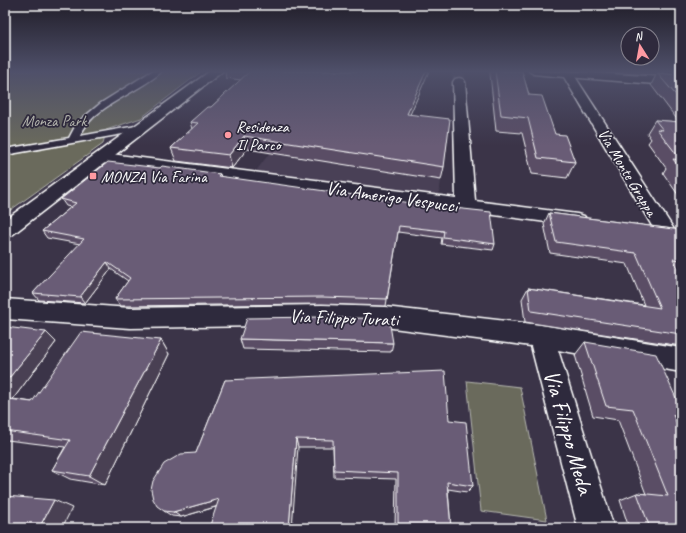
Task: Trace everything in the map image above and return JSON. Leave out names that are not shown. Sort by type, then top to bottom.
[{"type":"street","points":[[5,230],[185,96]]},
{"type":"street","points":[[460,96],[466,206]]},
{"type":"street","name":"Via Monte Grappa","points":[[582,96],[673,233]]},
{"type":"street","name":"Via Amerigo Vespucci","points":[[103,158],[596,223]]},
{"type":"street","points":[[642,228],[673,233]]},
{"type":"street","name":"Via Filippo Turati","points":[[5,309],[130,318],[322,315],[385,317],[541,336],[681,360]]},
{"type":"street","name":"Via Filippo Meda","points":[[541,336],[596,528]]},
{"type":"lane","points":[[73,140],[80,125],[104,105],[118,96]]},
{"type":"lane","points":[[5,152],[142,128]]},
{"type":"shaded area","points":[[299,114],[448,131],[439,195],[256,171]]},
{"type":"green space","name":"Monza Park","points":[[5,96],[170,96],[141,118],[106,130],[103,144],[5,214]]},
{"type":"green space","points":[[467,381],[520,387],[547,520],[481,511]]},
{"type":"building","points":[[223,96],[415,96],[407,114],[450,119],[444,167],[244,136],[229,155],[171,148],[198,123],[190,122],[207,107],[211,107]]},
{"type":"building","points":[[498,96],[542,96],[555,134],[565,135],[575,162],[538,158],[528,118],[501,115]]},
{"type":"building","points":[[677,96],[681,96],[681,101]]},
{"type":"building","points":[[655,120],[681,122],[681,160],[657,129],[663,130]]},
{"type":"building","points":[[673,159],[681,160],[681,170]]},
{"type":"building","points":[[108,162],[160,168],[162,166],[220,174],[218,176],[454,209],[491,212],[495,244],[443,237],[444,231],[399,226],[387,299],[322,297],[115,299],[130,278],[107,262],[80,297],[33,293],[84,239],[42,231],[76,203],[61,199]]},
{"type":"building","points":[[549,213],[681,230],[681,260],[673,259],[681,273],[681,334],[531,311],[528,288],[660,308],[636,253],[556,242]]},
{"type":"building","points":[[321,317],[389,319],[393,343],[240,339],[247,318]]},
{"type":"building","points":[[5,327],[46,332],[5,383]]},
{"type":"building","points":[[81,332],[161,340],[89,476],[52,470],[70,440],[5,431],[5,405],[9,399],[32,402]]},
{"type":"building","points":[[585,342],[656,354],[681,409],[681,416],[673,415],[681,433],[681,528],[650,528],[637,493],[668,496],[633,409],[606,406]]},
{"type":"building","points":[[445,371],[449,420],[466,422],[473,486],[447,482],[451,528],[398,528],[398,473],[334,470],[333,440],[296,439],[289,528],[209,528],[219,499],[173,512],[164,511],[157,506],[153,499],[151,490],[153,481],[164,464],[181,454],[196,453],[225,380]]},
{"type":"building","points":[[5,496],[54,500],[39,528],[5,528]]},
{"type":"place","name":"Residenza Il Parco","points":[[228,135]]},
{"type":"place","name":"MONZA Via Farina","points":[[93,176]]}]
